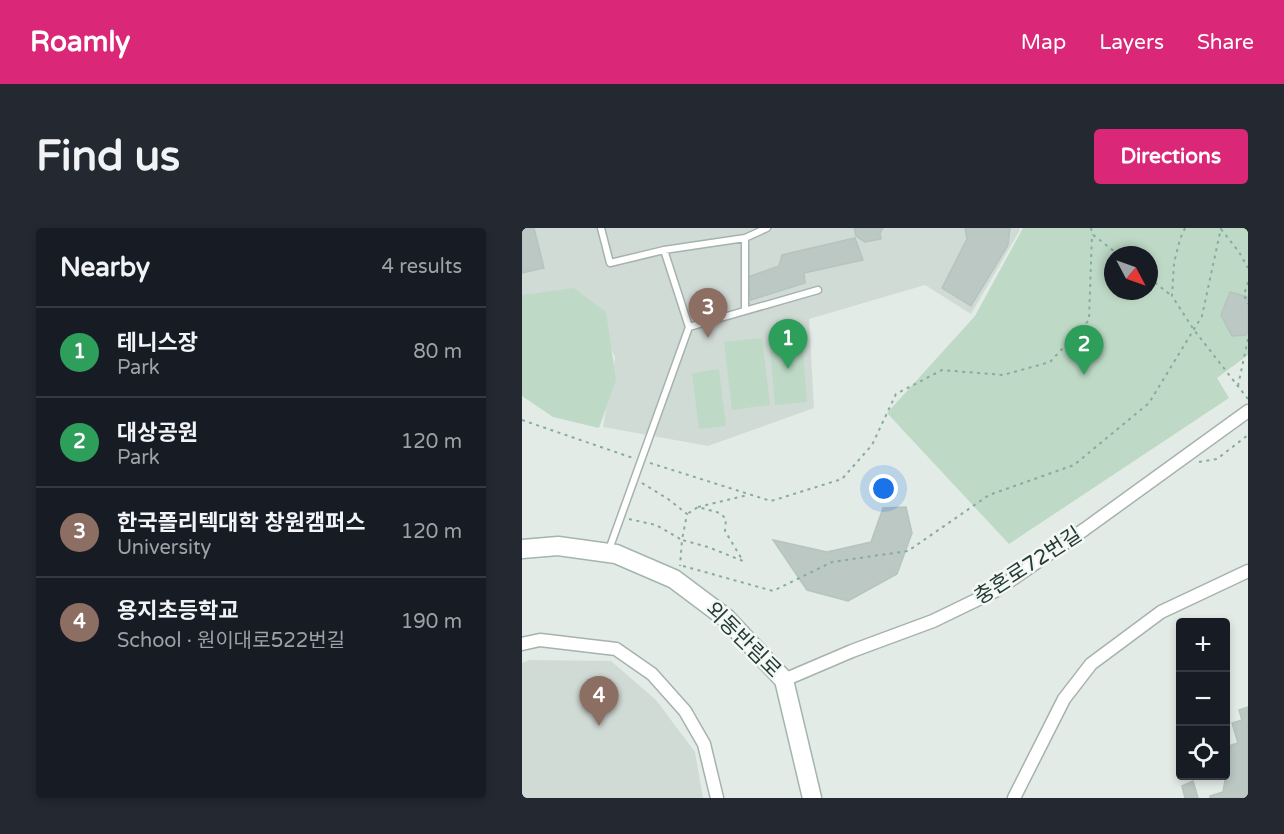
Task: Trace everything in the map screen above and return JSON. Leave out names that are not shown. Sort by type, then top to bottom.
[{"type":"main road","name":"외동반림로","points":[[522,549],[558,546],[616,554],[674,579],[726,618],[784,680],[812,798]]},
{"type":"street","name":"충혼로72번길","points":[[784,680],[852,651],[933,621],[995,591],[1085,530],[1248,411]]},
{"type":"street","points":[[1014,798],[1064,699],[1091,664],[1161,612],[1248,571]]},
{"type":"street","points":[[522,644],[540,640],[616,649],[652,674],[685,711],[704,744],[717,798]]},
{"type":"lane","points":[[601,228],[610,263],[664,250],[745,238],[767,228]]},
{"type":"lane","points":[[745,238],[745,311]]},
{"type":"lane","points":[[611,544],[689,327],[664,250]]},
{"type":"lane","points":[[689,327],[818,290]]},
{"type":"path","points":[[522,420],[771,501],[842,479],[872,445],[896,394],[942,370],[1003,375],[1050,362],[1089,320],[1092,234],[1090,228]]},
{"type":"path","points":[[1172,296],[1174,263],[1185,228]]},
{"type":"path","points":[[751,494],[698,507],[687,514],[682,540],[681,565],[772,591],[832,562],[908,551],[989,495],[1074,465],[1149,403],[1202,316],[1221,229]]},
{"type":"path","points":[[1221,229],[1248,268]]},
{"type":"path","points":[[1092,234],[1107,246]]},
{"type":"path","points":[[1248,282],[1244,295],[1248,304]]},
{"type":"path","points":[[1158,285],[1172,296],[1194,330],[1248,399]]},
{"type":"path","points":[[1238,386],[1248,339]]},
{"type":"path","points":[[1198,463],[1217,459],[1248,435]]},
{"type":"path","points":[[634,478],[687,514]]},
{"type":"path","points":[[620,517],[656,525],[682,540],[708,547],[743,561],[725,531],[726,519],[720,513],[698,507]]},
{"type":"shaded area","points":[[522,228],[1019,228],[1020,230],[971,314],[925,285],[809,319],[814,408],[708,446],[603,427],[615,357],[587,304],[522,297]]},
{"type":"shaded area","points":[[530,660],[611,661],[656,700],[695,752],[703,798],[522,798],[522,663]]},
{"type":"green space","points":[[1023,228],[1248,228],[1248,355],[1217,378],[1229,398],[1009,544],[887,413],[975,316]]},
{"type":"green space","points":[[574,288],[606,312],[616,380],[599,428],[553,417],[522,396],[522,295]]},
{"type":"green space","points":[[801,332],[807,402],[775,405],[769,335]]},
{"type":"green space","points":[[762,338],[770,405],[732,410],[724,342]]},
{"type":"green space","points":[[719,369],[726,426],[699,429],[692,373]]},
{"type":"building","points":[[522,228],[534,228],[544,268],[522,273]]},
{"type":"building","points":[[854,228],[883,228],[880,233],[881,239],[865,242],[856,236]]},
{"type":"building","points":[[965,228],[1010,228],[1008,245],[971,306],[942,288],[967,239]]},
{"type":"building","points":[[855,238],[863,260],[804,273],[805,283],[751,300],[745,278],[779,266],[782,255]]},
{"type":"building","points":[[1230,292],[1248,297],[1248,333],[1246,335],[1232,336],[1221,315]]},
{"type":"building","points":[[906,507],[912,533],[897,574],[848,601],[807,590],[773,540],[827,552],[871,542],[883,508]]},
{"type":"building","points":[[1248,707],[1248,798],[1210,798],[1210,796],[1223,792],[1225,780],[1230,780],[1231,745],[1238,743],[1232,723],[1242,720],[1239,710]]},
{"type":"building","points":[[1193,781],[1198,798],[1185,798],[1182,786]]},
{"type":"place","name":"한국폴리텍대학 창원캠퍼스","points":[[708,338]]},
{"type":"place","name":"테니스장","points":[[788,369]]},
{"type":"place","name":"대상공원","points":[[1084,375]]},
{"type":"place","name":"용지초등학교","points":[[599,726]]}]
